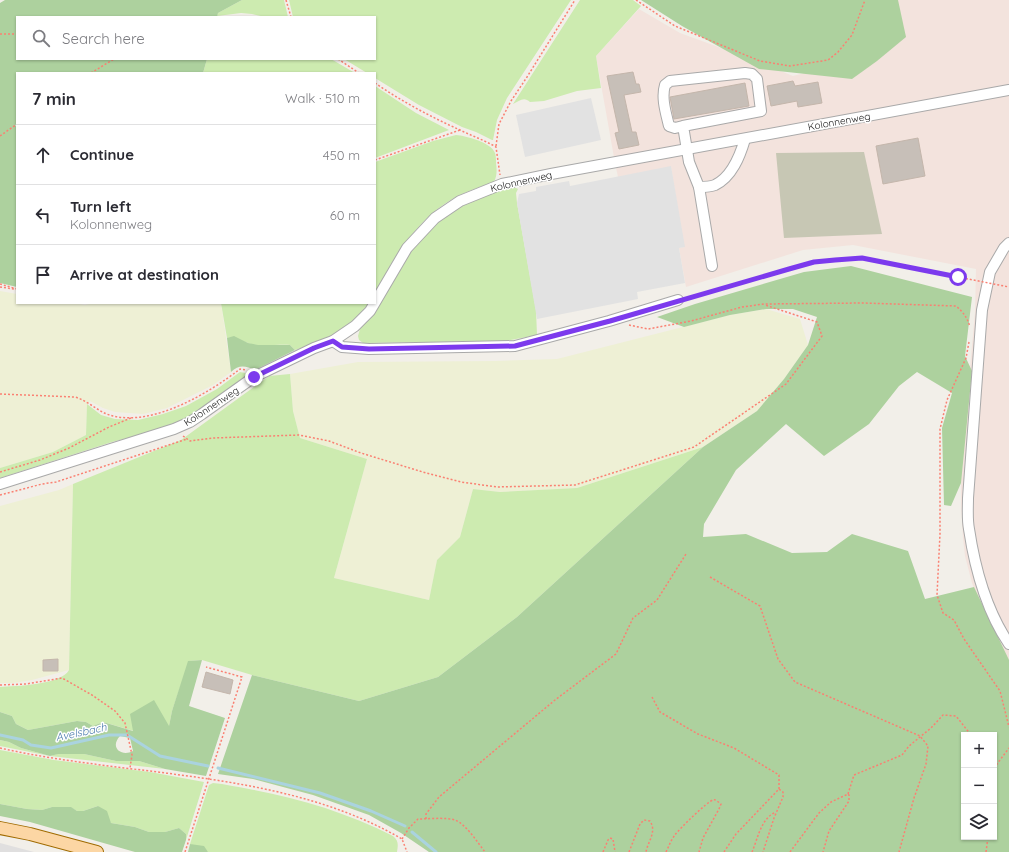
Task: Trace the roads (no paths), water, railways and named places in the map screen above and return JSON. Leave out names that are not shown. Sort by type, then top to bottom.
[{"type":"main road","points":[[0,828],[30,834],[97,852]]},
{"type":"street","points":[[745,73],[752,74],[756,79],[761,111],[683,126],[675,128],[669,126],[664,106],[663,91],[665,85],[670,81],[745,73]]},
{"type":"street","name":"Kolonnenweg","points":[[376,301],[407,248],[435,218],[460,201],[502,184],[1009,90]]},
{"type":"street","points":[[683,126],[690,162],[699,187],[712,266]]},
{"type":"street","points":[[699,187],[713,185],[724,179],[740,155],[745,139]]},
{"type":"street","points":[[1009,243],[1004,248],[990,272],[982,310],[968,498],[968,528],[979,578],[999,630],[1009,644]]},
{"type":"street","points":[[333,341],[342,347],[369,349],[515,346],[610,321],[678,300]]},
{"type":"street","name":"Kolonnenweg","points":[[0,484],[174,429],[190,422],[254,377],[307,351],[333,341],[355,326],[370,311],[374,304]]},
{"type":"waterway","name":"Avelsbach","points":[[0,735],[23,740],[31,745],[51,748],[109,735],[127,735],[160,756],[208,766]]},
{"type":"waterway","name":"Avelsbach","points":[[218,768],[320,793],[371,811],[405,826]]},
{"type":"waterway","name":"Avelsbach","points":[[412,832],[436,852]]}]
